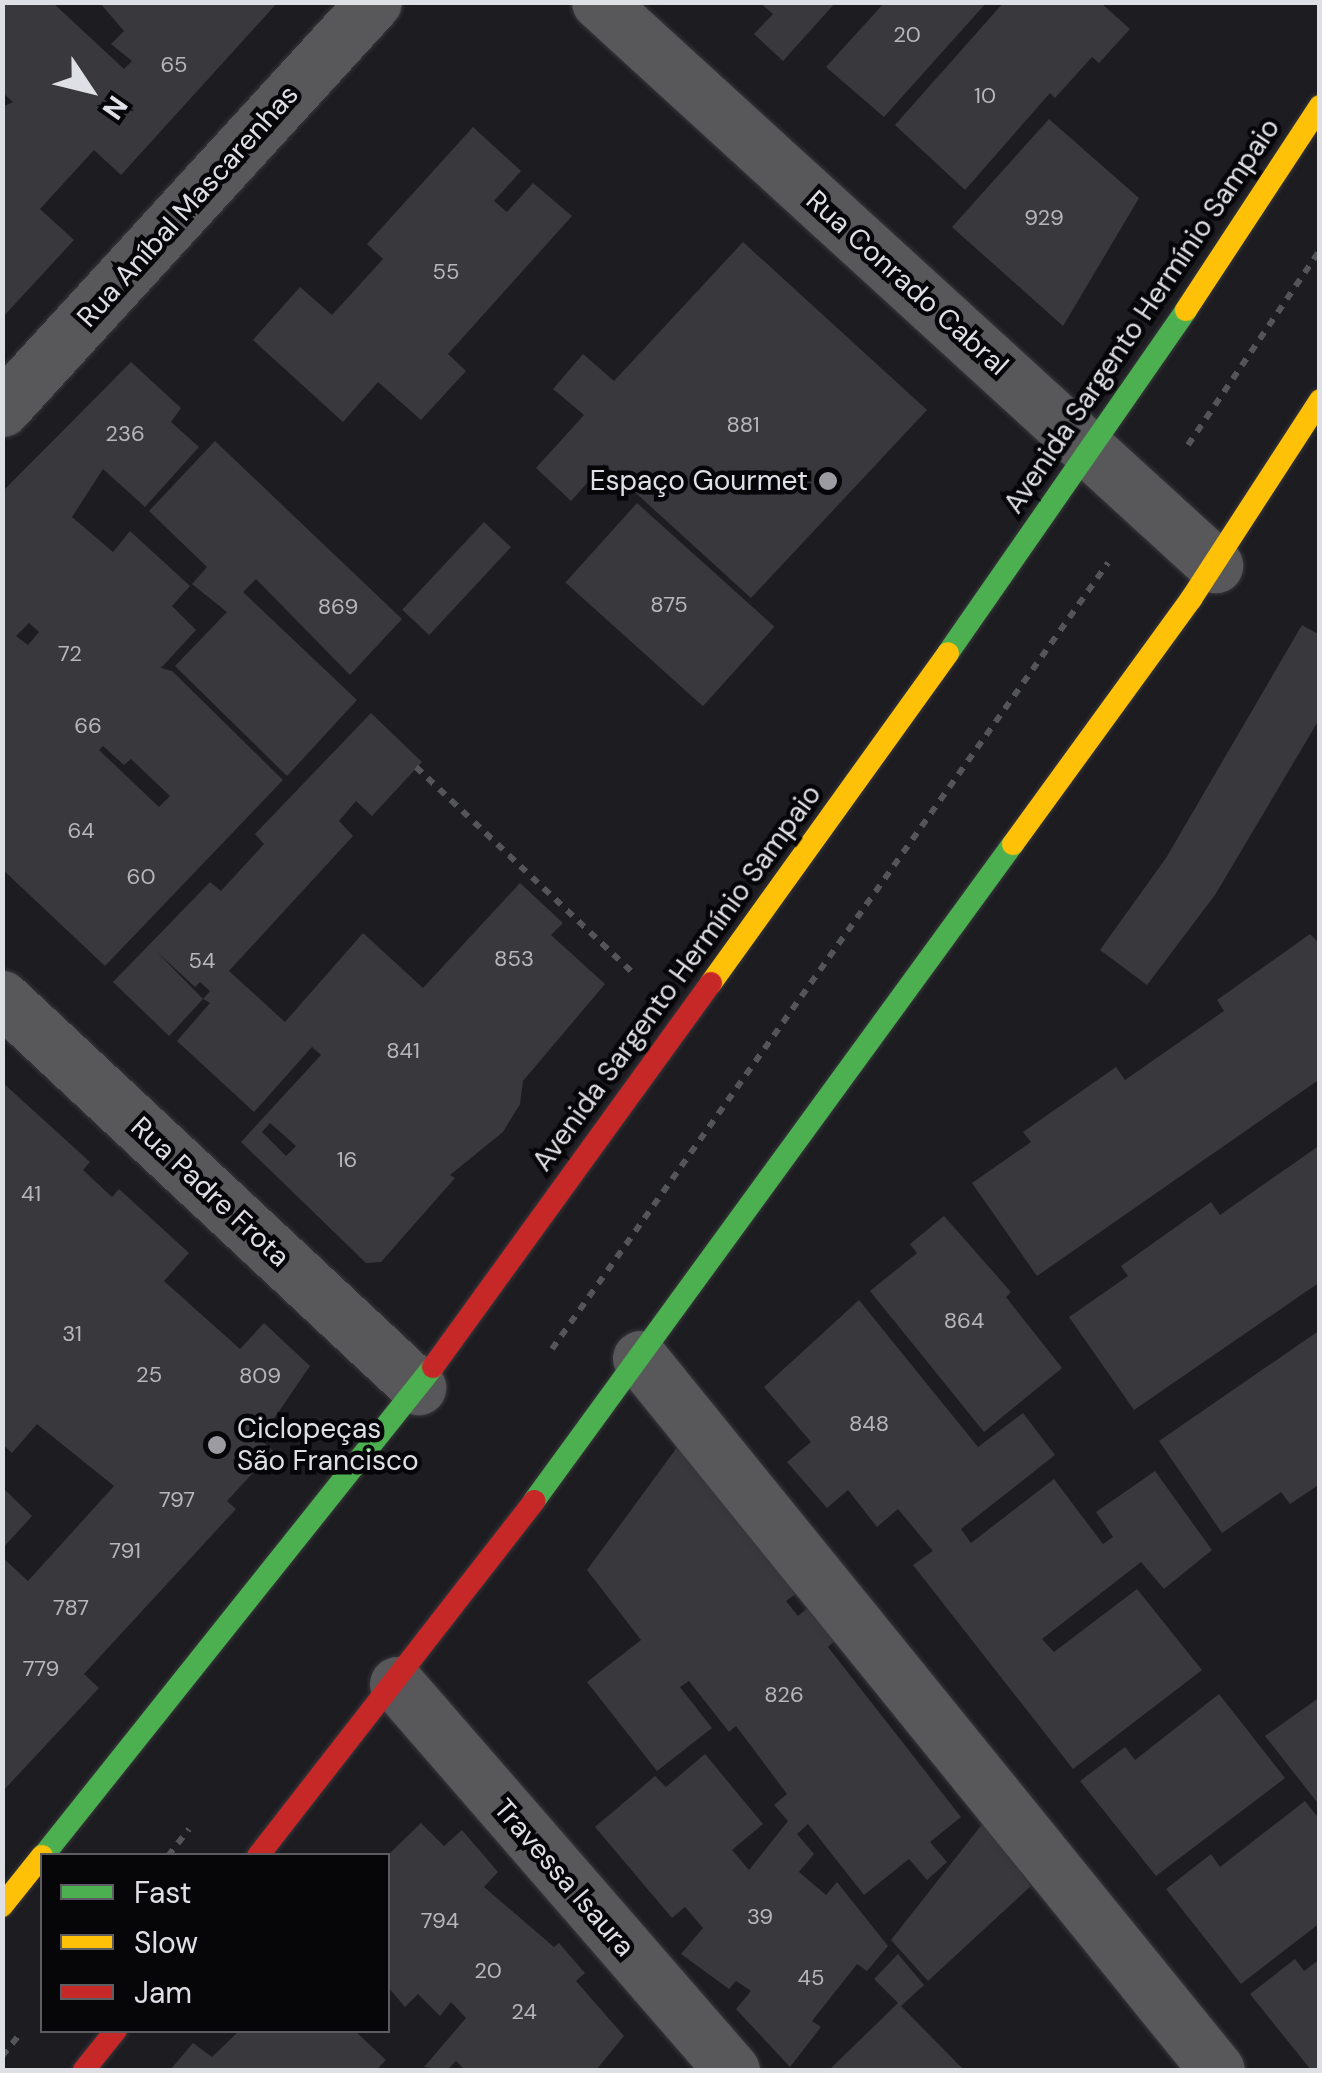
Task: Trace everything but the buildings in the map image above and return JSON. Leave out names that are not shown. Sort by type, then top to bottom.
[{"type":"main road","name":"Avenida Sargento Hermínio Sampaio","points":[[45,1853],[418,1386],[1093,451],[1320,106]]},
{"type":"main road","points":[[260,1853],[397,1684],[640,1358],[1215,564],[1320,400]]},
{"type":"main road","name":"Avenida Sargento Hermínio Sampaio","points":[[2,1906],[40,1860]]},
{"type":"main road","points":[[84,2070],[114,2033]]},
{"type":"street","name":"Rua Aníbal Mascarenhas","points":[[2,409],[374,2]]},
{"type":"street","name":"Rua Conrado Cabral","points":[[599,2],[1215,564]]},
{"type":"street","name":"Rua Padre Frota","points":[[2,998],[418,1386]]},
{"type":"street","points":[[640,1358],[1217,2070]]},
{"type":"street","name":"Travessa Isaura","points":[[397,1684],[732,2070]]},
{"type":"path","points":[[1201,426],[1320,250]]},
{"type":"path","points":[[1226,370],[1249,385]]},
{"type":"path","points":[[544,1360],[1120,547]]},
{"type":"path","points":[[1080,584],[1104,604]]},
{"type":"path","points":[[416,767],[642,981]]},
{"type":"path","points":[[170,1853],[192,1826]]},
{"type":"traffic: fast","points":[[948,653],[1186,310]]},
{"type":"traffic: fast","points":[[534,1501],[1013,844]]},
{"type":"traffic: fast","points":[[45,1853],[433,1367]]},
{"type":"traffic: slow","points":[[1186,310],[1320,106]]},
{"type":"traffic: slow","points":[[1013,844],[1191,599],[1320,400]]},
{"type":"traffic: slow","points":[[711,983],[948,653]]},
{"type":"traffic: slow","points":[[2,1906],[40,1858]]},
{"type":"traffic: jam","points":[[433,1367],[711,983]]},
{"type":"traffic: jam","points":[[260,1853],[534,1501]]},
{"type":"traffic: jam","points":[[84,2070],[114,2033]]},
{"type":"place","name":"Espaço Gourmet","points":[[828,481]]},
{"type":"place","name":"Ciclopeças São Francisco","points":[[217,1445]]}]
